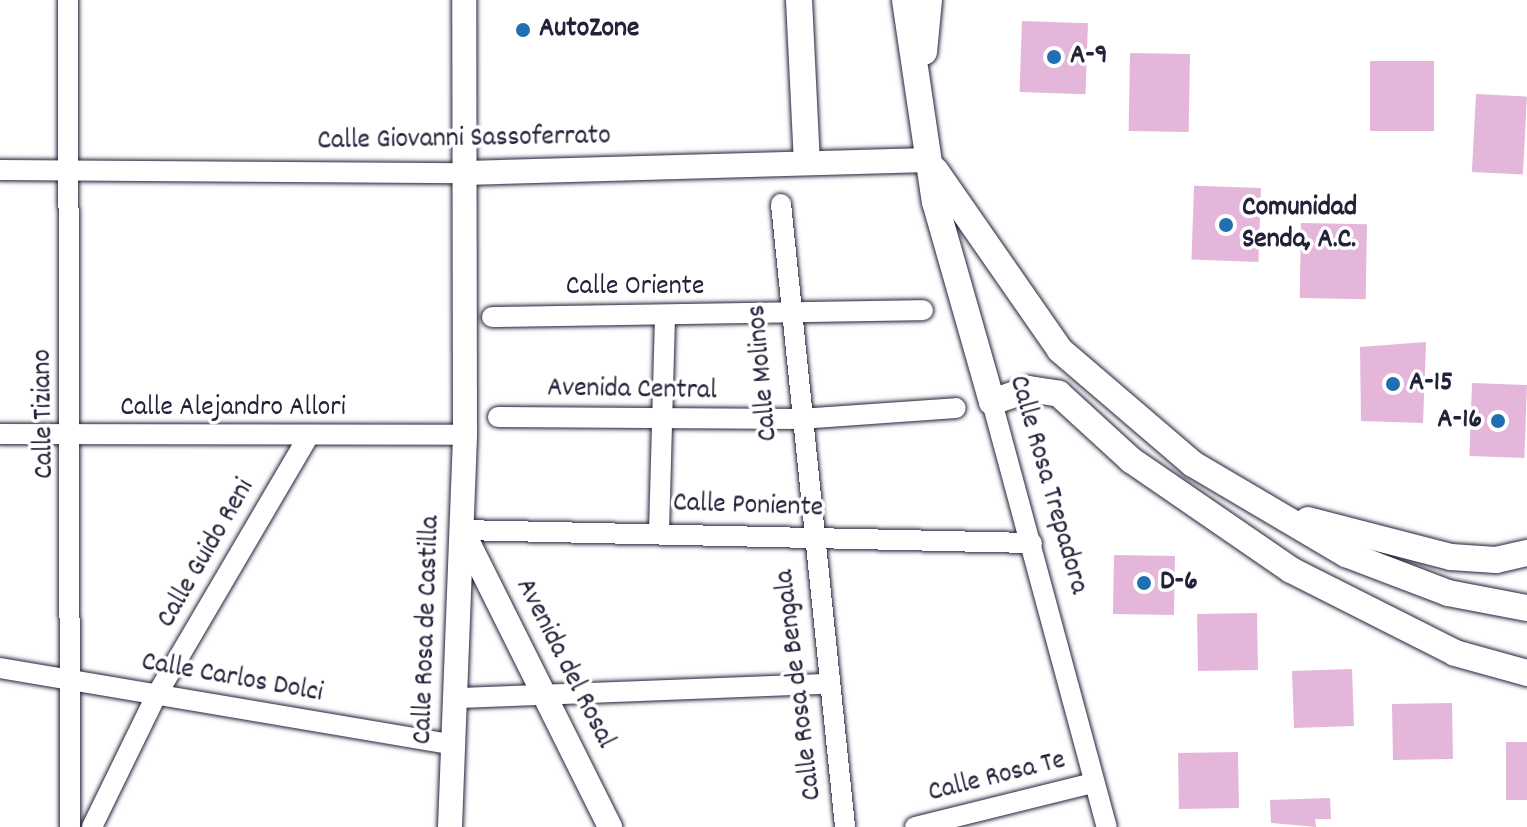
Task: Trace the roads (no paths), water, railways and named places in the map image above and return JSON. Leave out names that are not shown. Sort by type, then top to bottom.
[{"type":"main road","points":[[799,0],[807,162]]},
{"type":"main road","points":[[905,0],[922,79],[929,160],[1026,307],[1100,392],[1193,464],[1273,511],[1390,571],[1448,593],[1527,608]]},
{"type":"main road","points":[[922,79],[929,0]]},
{"type":"main road","name":"Calle Rosa Trepadora","points":[[929,160],[942,234],[992,402]]},
{"type":"main road","points":[[992,402],[1029,389],[1059,394],[1131,460],[1291,570],[1455,653],[1527,673]]},
{"type":"main road","points":[[1273,511],[1451,557],[1496,560],[1527,553]]},
{"type":"street","name":"Calle Tiziano","points":[[68,0],[74,435],[70,827]]},
{"type":"street","name":"Calle Rosa de Castilla","points":[[450,827],[465,435],[464,0]]},
{"type":"street","name":"Calle Giovanni Sassoferrato","points":[[0,170],[465,173],[929,160]]},
{"type":"street","name":"Calle Molinos","points":[[781,204],[810,537]]},
{"type":"street","name":"Calle Oriente","points":[[492,317],[665,317],[923,310]]},
{"type":"street","points":[[659,532],[665,317]]},
{"type":"street","name":"Calle Rosa Trepadora","points":[[992,402],[1107,827]]},
{"type":"street","name":"Avenida Central","points":[[498,417],[800,419],[956,408]]},
{"type":"street","name":"Calle Alejandro Allori","points":[[0,434],[307,439],[465,435]]},
{"type":"street","name":"Calle Guido Reni","points":[[92,827],[156,696],[307,439]]},
{"type":"street","name":"Calle Poniente","points":[[462,530],[659,532],[1032,543]]},
{"type":"street","name":"Avenida del Rosal","points":[[462,530],[610,827]]},
{"type":"street","name":"Calle Rosa de Bengala","points":[[810,537],[845,827]]},
{"type":"street","name":"Calle Carlos Dolci","points":[[0,668],[454,745]]},
{"type":"street","points":[[457,698],[828,684]]},
{"type":"street","name":"Calle Rosa Te","points":[[915,827],[1093,783]]},
{"type":"place","name":"AutoZone","points":[[523,30]]},
{"type":"place","name":"A-9","points":[[1054,57]]},
{"type":"place","name":"Comunidad Senda, A.C.","points":[[1226,225]]},
{"type":"place","name":"A-15","points":[[1393,384]]},
{"type":"place","name":"A-16","points":[[1498,421]]},
{"type":"place","name":"D-6","points":[[1144,583]]}]
